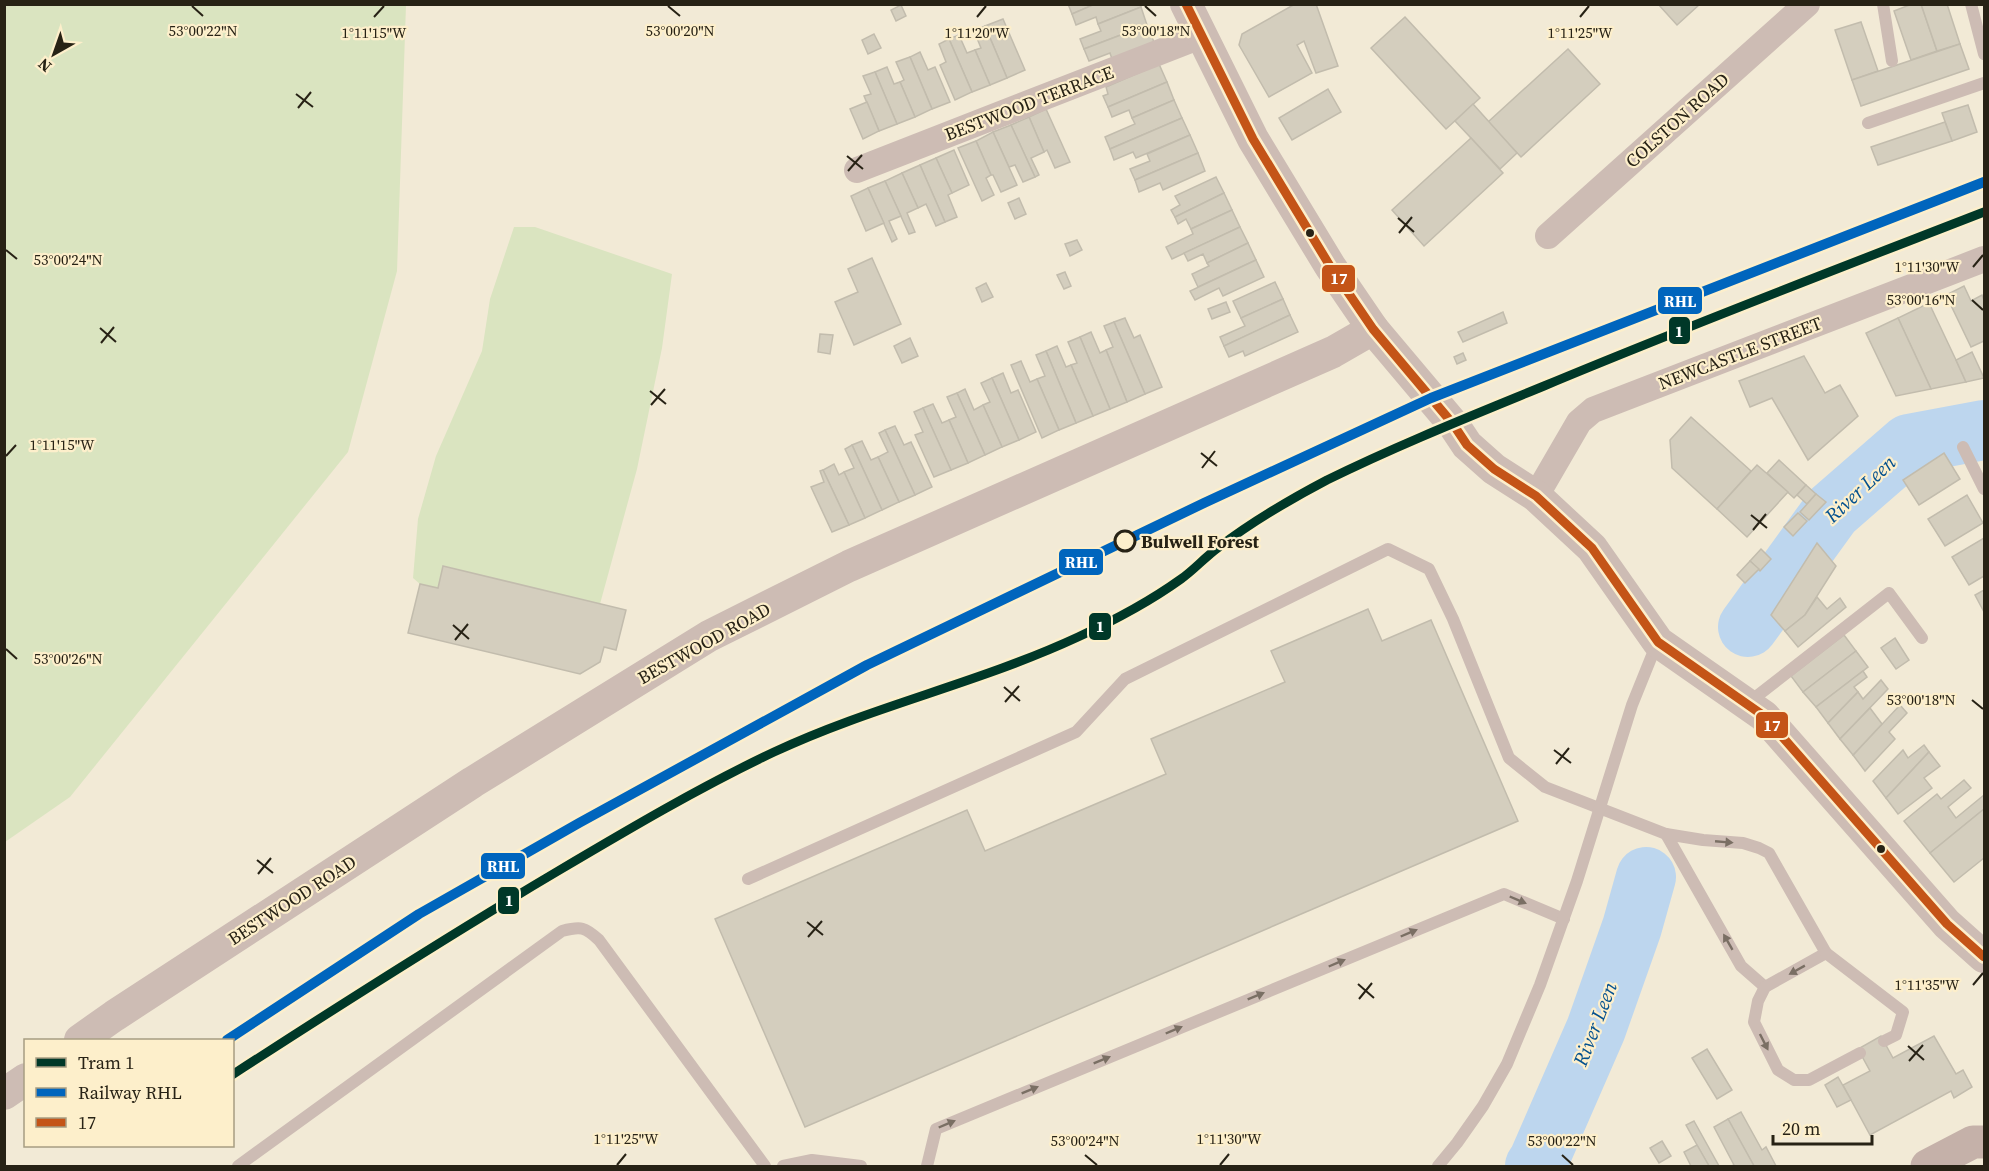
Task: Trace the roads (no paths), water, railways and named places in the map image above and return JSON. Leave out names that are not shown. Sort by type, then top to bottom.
[{"type":"main road","points":[[1927,1167],[1981,1137]]},
{"type":"street","points":[[1186,4],[1253,139],[1330,266],[1373,329],[1453,424],[1467,445],[1494,469],[1536,496],[1592,548],[1658,642],[1764,716],[1947,924],[1984,957]]},
{"type":"street","name":"COLSTON ROAD","points":[[1548,236],[1807,4]]},
{"type":"street","name":"BESTWOOD TERRACE","points":[[857,170],[1201,36]]},
{"type":"street","name":"NEWCASTLE STREET","points":[[1536,496],[1579,422],[1593,410],[1984,259]]},
{"type":"street","name":"BESTWOOD ROAD","points":[[83,1039],[114,1016],[473,782],[709,636],[849,566],[1333,352],[1373,329]]},
{"type":"street","points":[[4,1094],[24,1080]]},
{"type":"lane","points":[[1883,4],[1892,61]]},
{"type":"lane","points":[[1971,4],[1984,54]]},
{"type":"lane","points":[[1868,123],[1984,83]]},
{"type":"lane","points":[[1963,447],[1984,489]]},
{"type":"lane","points":[[748,879],[1076,732],[1125,679],[1388,549],[1429,569],[1453,619],[1509,758],[1545,787],[1666,834],[1743,843],[1768,853],[1826,953],[1903,1012],[1896,1035],[1884,1041]]},
{"type":"lane","points":[[1747,704],[1889,593],[1922,638]]},
{"type":"lane","points":[[1438,1167],[1483,1106],[1506,1064],[1540,984],[1632,705],[1658,642]]},
{"type":"lane","points":[[1666,834],[1741,966],[1765,987]]},
{"type":"lane","points":[[927,1167],[936,1129],[1504,894],[1563,919]]},
{"type":"lane","points":[[238,1167],[562,931],[576,927],[588,929],[599,940],[765,1167]]},
{"type":"lane","points":[[1826,953],[1765,987],[1758,1001],[1754,1022],[1778,1070],[1794,1080],[1809,1080],[1860,1053]]},
{"type":"lane","points":[[783,1167],[812,1161],[861,1167]]},
{"type":"waterway","name":"River Leen","points":[[1748,627],[1832,511],[1909,444],[1984,430]]},
{"type":"waterway","name":"River Leen","points":[[1535,1166],[1596,1029],[1632,927],[1646,877]]},
{"type":"tram line","name":"1","points":[[234,1074],[394,971],[517,896],[665,809],[746,765],[849,721],[1003,668],[1078,637],[1144,603],[1169,587],[1219,547],[1272,511],[1327,480],[1381,455],[1654,341],[1984,212]]},
{"type":"rail line","name":"RHL","points":[[229,1039],[419,914],[579,823],[867,665],[1204,503],[1431,398],[1984,182]]},
{"type":"place","name":"Bulwell Forest","points":[[1125,541]]}]
